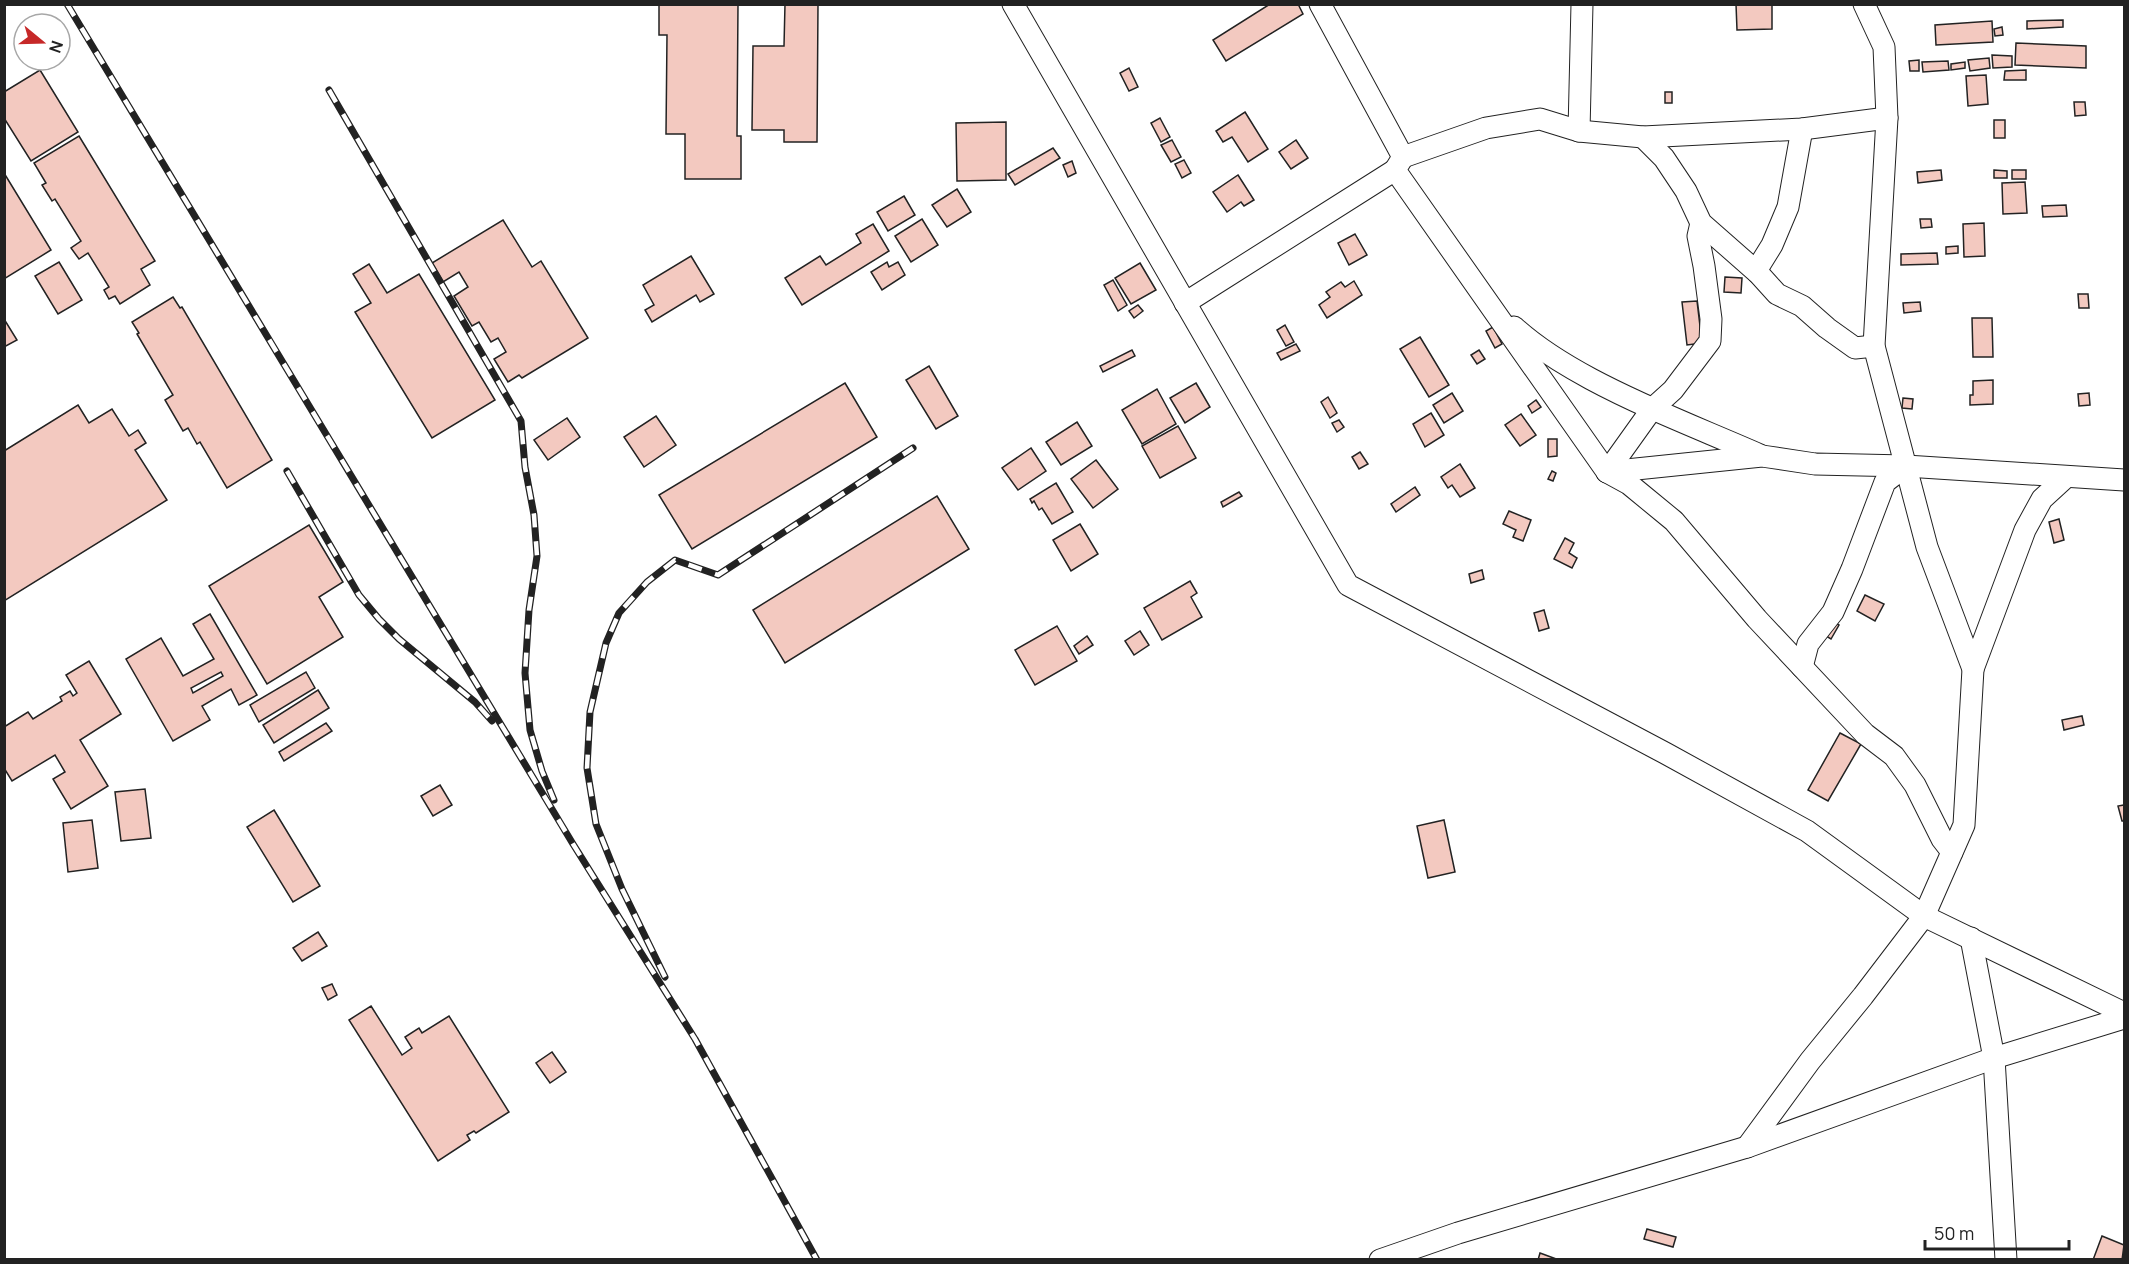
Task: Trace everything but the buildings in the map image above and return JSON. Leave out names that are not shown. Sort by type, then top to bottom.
[{"type":"street","points":[[1013,4],[1348,585],[1807,831],[1924,916],[2124,1013]]},
{"type":"street","points":[[1579,131],[1582,4]]},
{"type":"street","points":[[1864,4],[1884,47],[1887,118],[1874,346],[1927,548],[1973,669]]},
{"type":"street","points":[[1324,8],[1399,163],[1477,288],[1607,472],[1629,484],[1674,521],[1750,611],[1802,667],[1865,734],[1894,756],[1915,785],[1942,839],[1952,852]]},
{"type":"street","points":[[1185,303],[1399,163],[1486,128],[1540,119],[1579,131],[1643,137],[1802,129],[1887,118]]},
{"type":"street","points":[[1758,273],[1758,266],[1772,245],[1788,207],[1802,129]]},
{"type":"street","points":[[1643,137],[1664,158],[1686,191],[1701,223],[1758,273],[1777,294],[1802,306],[1855,348],[1874,346]]},
{"type":"street","points":[[1607,472],[1652,409],[1673,390],[1710,341],[1711,319],[1698,236],[1701,223]]},
{"type":"street","points":[[1477,288],[1529,342],[1556,360],[1652,409],[1761,456]]},
{"type":"street","points":[[1607,472],[1761,456],[1815,464],[1906,466],[2124,480]]},
{"type":"street","points":[[1802,667],[1808,644],[1833,612],[1838,601],[1885,482],[1906,466]]},
{"type":"street","points":[[1747,1147],[1810,1061],[1924,916],[1964,825],[1973,669],[2025,530],[2042,499],[2066,477]]},
{"type":"street","points":[[1971,938],[1994,1058],[2006,1260]]},
{"type":"street","points":[[1380,1260],[1458,1233],[1747,1147],[1994,1058],[2124,1018]]},
{"type":"railway","points":[[67,4],[573,844],[695,1039],[817,1260]]},
{"type":"railway","points":[[329,90],[521,421],[525,467],[534,515],[537,556],[529,610],[525,673],[530,730],[542,771],[554,800]]},
{"type":"railway","points":[[665,977],[622,889],[596,824],[587,768],[590,712],[606,643],[619,613],[647,582],[675,560],[718,575],[913,448]]},
{"type":"railway","points":[[287,471],[359,595],[399,639],[475,702],[492,721]]}]
